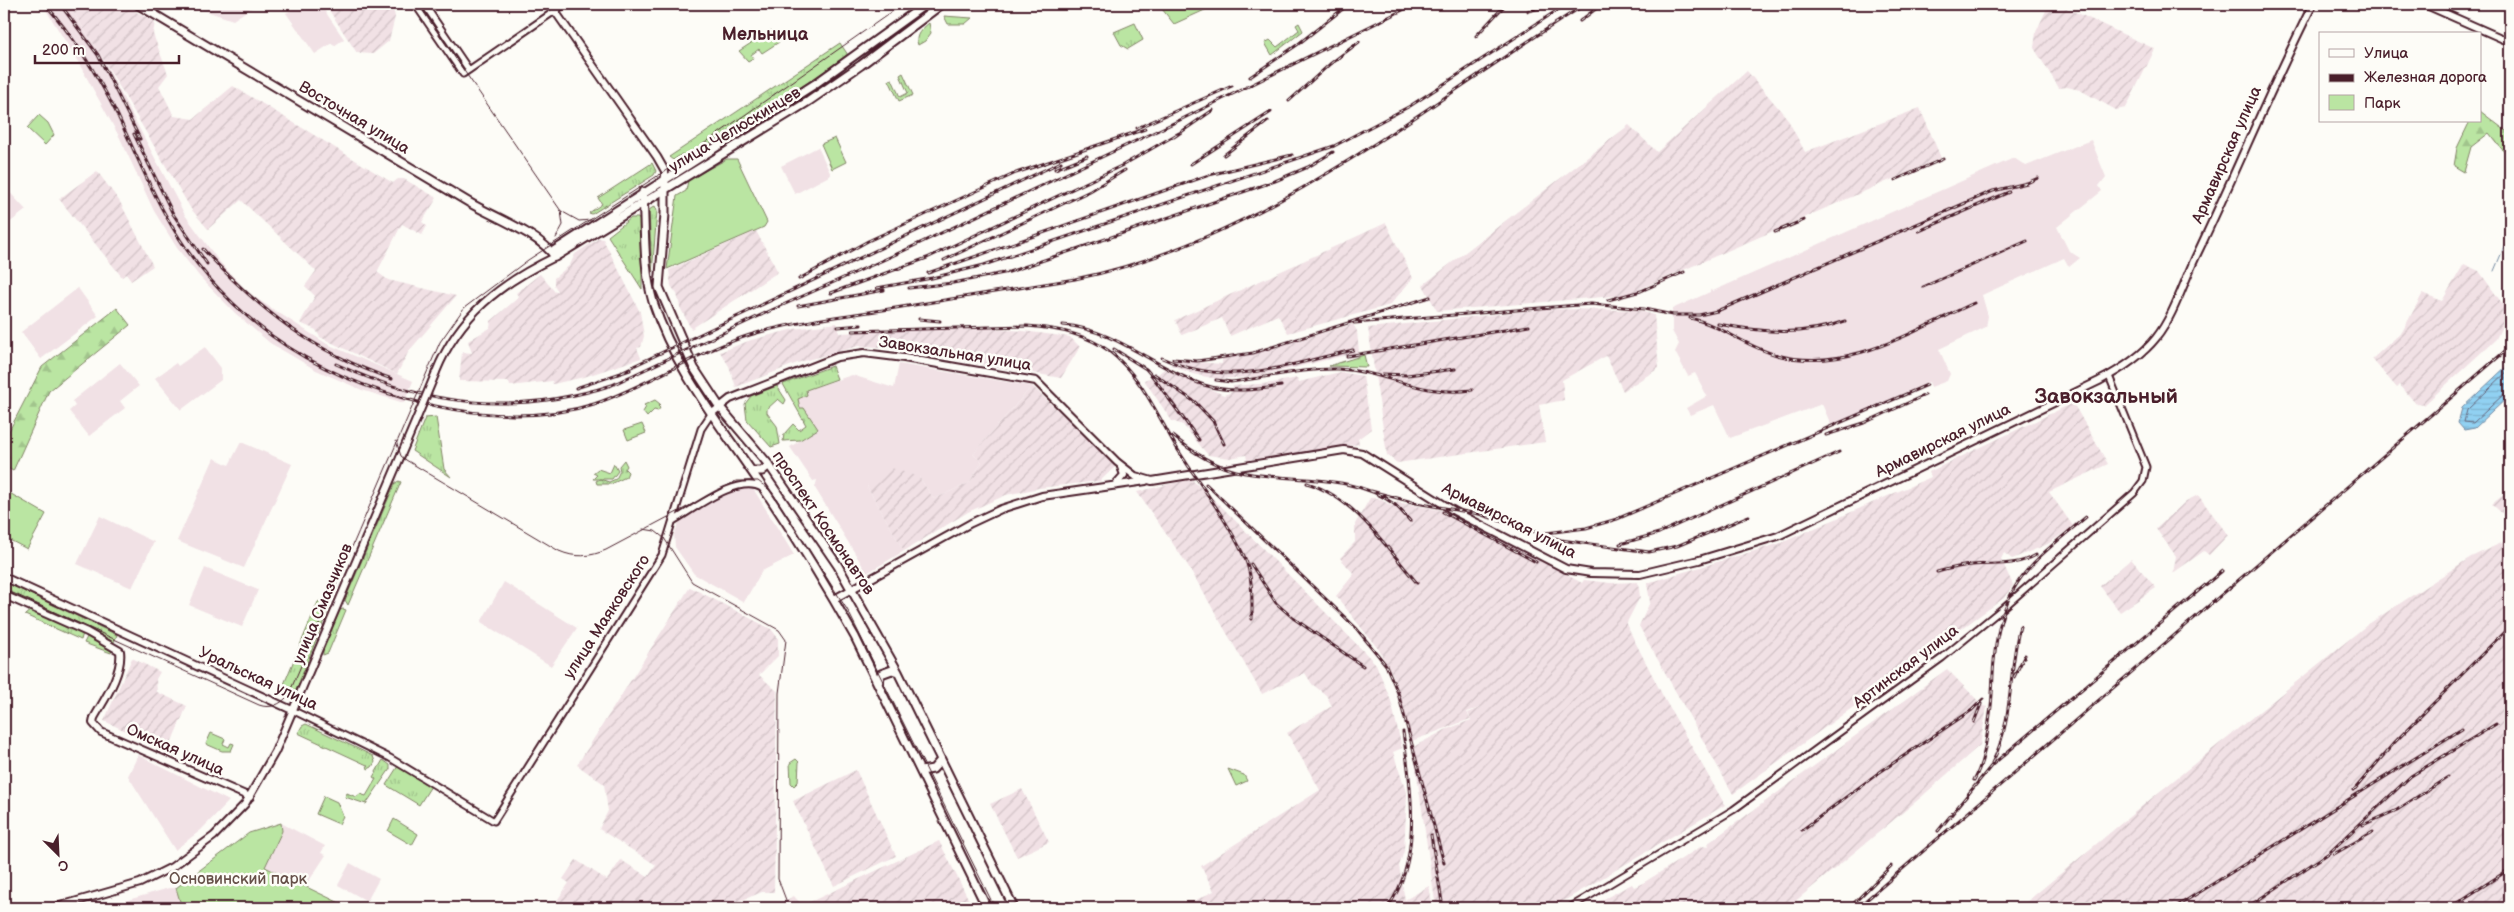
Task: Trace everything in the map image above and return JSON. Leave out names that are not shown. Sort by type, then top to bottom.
[{"type":"main road","name":"Восточная улица","points":[[137,4],[469,202],[533,238],[554,255]]},
{"type":"main road","points":[[550,4],[657,157],[665,171],[665,178]]},
{"type":"main road","name":"улица Челюскинцев","points":[[554,255],[643,192],[815,84],[926,4]]},
{"type":"main road","name":"улица Челюскинцев","points":[[416,420],[444,352],[470,314],[501,289],[817,96],[942,4]]},
{"type":"main road","name":"Армавирская улица","points":[[1152,480],[1344,450],[1362,453],[1454,511],[1566,569],[1591,573],[1640,574],[1699,560],[1778,536],[2109,376],[2145,350],[2164,324],[2229,187],[2269,93],[2313,4]]},
{"type":"main road","points":[[2424,4],[2510,42]]},
{"type":"main road","name":"проспект Космонавтов","points":[[665,178],[660,290],[694,368],[719,406],[769,465],[853,589],[898,672],[1014,908]]},
{"type":"main road","name":"проспект Космонавтов","points":[[643,192],[648,274],[654,304],[685,373],[711,414],[752,471],[834,599],[988,908]]},
{"type":"main road","name":"Завокзальная улица","points":[[711,414],[730,398],[838,357],[864,353],[904,358],[1036,381],[1117,462],[1139,478],[1152,480]]},
{"type":"main road","name":"улица Смазчиков","points":[[53,908],[140,883],[172,867],[214,836],[237,814],[250,797],[265,773],[416,420]]},
{"type":"main road","points":[[1108,487],[1120,482],[1124,475],[1117,462]]},
{"type":"main road","points":[[752,471],[762,471],[769,465]]},
{"type":"main road","points":[[834,599],[971,523],[1001,509],[1042,496],[1152,480]]},
{"type":"main road","name":"Уральская улица","points":[[4,577],[292,710]]},
{"type":"main road","name":"Омская улица","points":[[4,595],[87,632],[120,651],[119,668],[93,723],[101,732],[250,797]]},
{"type":"main road","points":[[878,684],[881,674],[892,670],[898,672]]},
{"type":"main road","points":[[921,771],[933,769],[941,760]]},
{"type":"street","points":[[415,4],[463,74],[565,4]]},
{"type":"street","points":[[424,4],[470,70]]},
{"type":"street","name":"Артинская улица","points":[[1569,908],[1733,810],[1942,658],[2003,608],[2134,493],[2143,481],[2146,467],[2109,376]]},
{"type":"street","name":"улица Маяковского","points":[[494,821],[662,555],[701,429],[711,414]]},
{"type":"street","points":[[672,521],[735,486],[752,485],[764,490]]},
{"type":"street","name":"Уральская улица","points":[[292,710],[390,758],[494,821]]},
{"type":"shaded area","points":[[39,4],[68,4],[99,52],[185,215],[218,260],[248,293],[327,344],[413,381],[404,403],[362,390],[316,370],[270,343],[235,313],[199,276],[177,248],[154,211],[120,138],[77,60],[46,10]]},
{"type":"shaded area","points":[[68,4],[122,4],[155,22],[153,34],[168,74],[159,86],[174,116],[193,119],[233,86],[393,183],[398,179],[404,179],[437,198],[422,222],[427,226],[422,235],[402,224],[377,272],[388,280],[456,296],[409,351],[397,374],[320,337],[316,330],[300,323],[315,296],[305,286],[316,271],[241,200],[208,229],[191,209],[99,52]]},
{"type":"shaded area","points":[[199,4],[257,4],[233,20],[203,10]]},
{"type":"shaded area","points":[[302,4],[320,4],[344,39],[334,46],[332,43],[315,54],[286,13]]},
{"type":"shaded area","points":[[325,4],[399,4],[393,8],[395,17],[389,41],[373,54],[357,53]]},
{"type":"shaded area","points":[[2049,4],[2058,4],[2155,49],[2126,108],[2116,110],[2080,90],[2067,87],[2059,88],[2034,48],[2036,32]]},
{"type":"shaded area","points":[[1747,71],[1787,118],[1805,152],[1920,108],[1941,158],[1626,295],[1437,311],[1423,285],[1629,125],[1657,152]]},
{"type":"shaded area","points":[[2091,140],[2106,177],[2099,186],[2102,191],[2057,227],[2069,251],[2080,258],[2069,267],[2064,258],[1982,295],[1988,316],[1986,327],[1939,349],[1950,374],[1947,381],[1931,387],[1929,382],[1831,425],[1822,404],[1730,438],[1714,405],[1690,415],[1686,408],[1707,396],[1695,373],[1688,376],[1675,352],[1679,344],[1672,331],[1672,309],[1710,292],[1710,290],[1713,291],[2014,158],[2026,166]]},
{"type":"shaded area","points":[[818,147],[831,175],[795,194],[781,166]]},
{"type":"shaded area","points":[[97,171],[120,202],[153,266],[131,281],[126,274],[122,277],[59,199]]},
{"type":"shaded area","points":[[4,186],[26,210],[4,227]]},
{"type":"shaded area","points":[[1386,223],[1413,278],[1390,305],[1288,333],[1278,315],[1230,336],[1222,318],[1182,335],[1175,320]]},
{"type":"shaded area","points":[[756,231],[778,272],[691,329],[680,307],[677,294],[671,286],[669,270]]},
{"type":"shaded area","points":[[599,238],[603,239],[640,312],[644,336],[641,347],[637,348],[641,358],[584,377],[553,384],[552,381],[510,386],[509,382],[459,381],[462,352],[472,353],[468,341],[490,328],[491,321],[519,297],[516,293],[540,274],[555,292],[558,291],[554,285],[554,278],[570,265],[575,254]]},
{"type":"shaded area","points":[[2464,264],[2479,271],[2504,306],[2505,320],[2496,339],[2424,405],[2416,404],[2400,385],[2397,388],[2372,359],[2402,332],[2423,293],[2442,301]]},
{"type":"shaded area","points":[[78,288],[98,316],[41,359],[21,332]]},
{"type":"shaded area","points":[[1546,309],[1638,310],[1654,315],[1659,368],[1623,391],[1606,356],[1562,380],[1564,400],[1539,405],[1545,442],[1397,463],[1387,455],[1368,328]]},
{"type":"shaded area","points":[[837,323],[839,333],[975,327],[1023,331],[1070,337],[1080,347],[1061,378],[881,347],[859,346],[800,362],[736,387],[729,366],[720,352],[751,340],[794,329]]},
{"type":"shaded area","points":[[1353,324],[1357,331],[1359,352],[1256,377],[1217,379],[1193,374],[1171,365],[1173,360],[1222,364],[1222,359],[1253,354]]},
{"type":"shaded area","points":[[205,347],[221,368],[221,380],[181,410],[155,378],[176,363],[178,366]]},
{"type":"shaded area","points":[[120,363],[139,386],[120,401],[125,408],[89,436],[69,411],[75,406],[72,401]]},
{"type":"shaded area","points":[[899,364],[1032,386],[973,454],[982,462],[969,483],[934,499],[919,477],[867,486],[904,551],[867,573],[815,488],[817,480],[813,481],[790,447],[818,429],[800,408],[797,399],[806,390],[852,375],[894,388]]},
{"type":"shaded area","points":[[1164,369],[1224,395],[1232,392],[1233,386],[1272,383],[1297,378],[1299,382],[1340,372],[1363,376],[1371,429],[1358,439],[1359,444],[1247,460],[1246,455],[1230,458],[1208,455],[1183,425],[1172,421],[1144,380],[1157,375]]},
{"type":"shaded area","points":[[1032,386],[1116,466],[1100,481],[1039,488],[1006,495],[968,512],[904,551],[867,486],[892,468],[919,477],[934,499],[969,483],[982,462],[973,454]]},
{"type":"shaded area","points":[[2073,403],[2108,464],[2049,492],[2073,526],[2048,544],[2012,559],[2004,553],[2001,559],[2013,585],[2004,598],[1733,794],[1639,626],[1650,602],[1647,583],[1781,543],[1931,477],[1929,472]]},
{"type":"shaded area","points":[[241,442],[292,464],[244,568],[177,541],[214,458],[229,465]]},
{"type":"shaded area","points":[[1191,479],[1221,506],[1376,664],[1391,701],[1402,748],[1393,752],[1407,795],[1404,851],[1399,866],[1405,900],[1429,886],[1433,908],[1180,908],[1214,891],[1201,866],[1320,790],[1287,733],[1332,706],[1326,695],[1312,684],[1305,673],[1262,694],[1187,564],[1137,492]]},
{"type":"shaded area","points":[[745,488],[754,490],[794,555],[762,571],[744,602],[694,574],[675,547],[674,534],[681,519],[731,492]]},
{"type":"shaded area","points":[[2510,490],[2510,521],[2492,504]]},
{"type":"shaded area","points":[[2198,495],[2228,535],[2209,555],[2204,551],[2173,573],[2176,556],[2156,529],[2186,501]]},
{"type":"shaded area","points":[[1370,498],[1378,498],[1392,506],[1396,502],[1447,511],[1582,583],[1584,580],[1610,583],[1638,582],[1640,597],[1626,624],[1665,700],[1725,805],[1552,908],[1518,908],[1515,904],[1508,908],[1436,908],[1413,747],[1445,730],[1471,720],[1468,713],[1483,707],[1467,712],[1470,719],[1412,741],[1393,675],[1379,650],[1336,596],[1354,574],[1340,558],[1355,542],[1355,524]]},
{"type":"shaded area","points":[[100,516],[154,542],[132,588],[77,564]]},
{"type":"shaded area","points":[[2510,539],[2510,908],[2019,908],[2158,793],[2367,625],[2471,557]]},
{"type":"shaded area","points":[[2131,559],[2156,588],[2120,612],[2100,586]]},
{"type":"shaded area","points":[[205,568],[258,590],[242,627],[189,605]]},
{"type":"shaded area","points":[[504,582],[577,628],[551,666],[481,622]]},
{"type":"shaded area","points":[[690,587],[771,629],[778,638],[778,656],[759,675],[777,691],[774,892],[762,892],[723,908],[552,908],[569,883],[563,879],[576,860],[607,880],[621,860],[648,877],[656,865],[599,829],[608,811],[604,784],[577,765]]},
{"type":"shaded area","points":[[132,658],[160,672],[156,679],[157,692],[187,706],[168,750],[104,721]]},
{"type":"shaded area","points":[[1947,669],[1983,706],[1987,707],[1980,745],[1919,799],[1787,908],[1757,908],[1749,899],[1756,908],[1587,908],[1632,884],[1634,887],[1643,883],[1702,846],[1708,847],[1707,844]]},
{"type":"shaded area","points":[[138,755],[229,801],[201,830],[175,850],[128,776]]},
{"type":"shaded area","points":[[856,770],[896,856],[834,886],[793,801]]},
{"type":"shaded area","points":[[1022,789],[1049,842],[1017,857],[990,804]]},
{"type":"shaded area","points":[[281,823],[325,846],[321,853],[326,855],[305,887],[265,867],[282,831]]},
{"type":"shaded area","points":[[939,841],[973,908],[746,908],[757,903],[779,904],[794,896],[799,902],[806,904]]},
{"type":"shaded area","points":[[350,863],[379,879],[367,901],[338,885]]},
{"type":"shaded area","points":[[169,888],[176,888],[182,908],[101,908]]},
{"type":"green space","points":[[1158,4],[1205,4],[1207,9],[1174,24]]},
{"type":"green space","points":[[944,16],[972,18],[965,24],[948,24]]},
{"type":"green space","points":[[929,23],[931,33],[925,41],[918,45],[918,35]]},
{"type":"green space","points":[[1135,23],[1143,40],[1128,49],[1121,45],[1114,32]]},
{"type":"green space","points":[[1299,23],[1303,31],[1272,55],[1265,43],[1270,40],[1277,47],[1299,30],[1296,25]]},
{"type":"green space","points":[[771,30],[779,42],[762,53],[759,49],[751,55],[753,58],[748,61],[739,51]]},
{"type":"green space","points":[[840,43],[848,55],[792,93],[686,158],[682,154],[673,160],[669,157]]},
{"type":"green space","points":[[903,73],[913,95],[899,101],[889,80],[892,79],[900,97],[908,93],[900,75]]},
{"type":"green space","points":[[2482,113],[2510,134],[2510,154],[2505,153],[2489,133],[2471,147],[2464,172],[2454,166],[2457,148],[2470,122],[2482,122]]},
{"type":"green space","points":[[39,115],[48,123],[54,135],[45,145],[27,128]]},
{"type":"green space","points":[[835,138],[846,162],[832,169],[821,144]]},
{"type":"green space","points":[[727,159],[737,159],[767,222],[764,227],[667,269],[677,196],[686,191],[688,180]]},
{"type":"green space","points":[[652,163],[656,171],[654,175],[592,214],[589,213],[602,204],[598,198]]},
{"type":"green space","points":[[655,206],[657,211],[652,274],[649,210]]},
{"type":"green space","points":[[631,218],[638,218],[642,224],[642,289],[608,236]]},
{"type":"green space","points":[[117,308],[130,325],[49,391],[13,471],[4,466],[6,437],[42,367]]},
{"type":"green space","points":[[1364,355],[1367,367],[1329,366]]},
{"type":"green space","points":[[832,366],[837,379],[806,390],[807,395],[798,399],[800,408],[804,408],[818,429],[800,440],[783,441],[784,434],[793,424],[799,430],[806,425],[783,384]]},
{"type":"green space","points":[[777,386],[786,400],[784,404],[778,399],[767,409],[767,413],[777,426],[780,444],[771,447],[747,420],[745,404],[751,396]]},
{"type":"green space","points":[[655,400],[660,404],[658,406],[660,408],[658,411],[654,410],[647,417],[643,412],[646,407],[644,405]]},
{"type":"green space","points":[[436,417],[444,469],[451,477],[412,451],[425,418]]},
{"type":"green space","points":[[642,424],[646,433],[628,440],[624,430]]},
{"type":"green space","points":[[624,460],[627,466],[625,469],[628,472],[626,477],[611,484],[597,484],[596,481],[600,479],[609,482],[616,479],[620,471],[619,466]]},
{"type":"green space","points":[[614,464],[618,471],[612,479],[593,479],[597,475],[593,473],[598,469],[610,473]]},
{"type":"green space","points":[[401,482],[348,605],[345,600],[395,483]]},
{"type":"green space","points":[[6,491],[46,514],[27,549],[4,537],[4,496]]},
{"type":"green space","points":[[4,582],[117,635],[114,642],[4,591]]},
{"type":"green space","points":[[324,601],[323,605],[329,608],[294,695],[282,689],[318,602]]},
{"type":"green space","points":[[31,610],[83,633],[81,640],[25,615]]},
{"type":"green space","points":[[340,610],[346,610],[328,653],[323,655],[323,649]]},
{"type":"green space","points":[[88,635],[113,648],[111,653],[84,643]]},
{"type":"green space","points":[[306,724],[373,756],[375,762],[372,767],[368,769],[367,765],[298,733],[302,726]]},
{"type":"green space","points":[[211,733],[225,739],[223,744],[229,747],[231,743],[234,744],[231,751],[222,751],[206,744]]},
{"type":"green space","points":[[796,759],[799,762],[798,782],[794,786],[791,783],[790,763]]},
{"type":"green space","points":[[383,760],[390,765],[390,769],[366,804],[345,797],[347,793],[356,797],[360,794],[366,796],[376,779],[373,777]]},
{"type":"green space","points":[[398,766],[431,786],[419,805],[386,785]]},
{"type":"green space","points":[[1228,769],[1244,775],[1247,781],[1236,786]]},
{"type":"green space","points":[[324,796],[337,802],[343,816],[339,824],[316,814]]},
{"type":"green space","points":[[394,819],[418,834],[412,845],[388,831]]},
{"type":"green space","name":"Основинский парк","points":[[281,823],[282,831],[265,867],[350,908],[182,908],[176,888],[249,833]]},
{"type":"water","points":[[2510,363],[2510,395],[2475,428],[2464,430],[2458,423],[2462,408]]},
{"type":"waterway","points":[[2494,271],[2510,233]]},
{"type":"tram line","points":[[418,4],[561,211],[579,221],[591,220]]},
{"type":"tram line","points":[[4,589],[259,705],[271,706],[282,702],[288,696],[440,342],[464,308],[528,260],[665,171],[903,4]]},
{"type":"tram line","points":[[556,238],[563,225],[561,211]]},
{"type":"tram line","points":[[396,441],[401,456],[406,460],[559,551],[577,556],[606,550],[736,481],[758,481],[772,492],[848,611],[995,908]]},
{"type":"tram line","points":[[643,529],[655,531],[664,538],[692,582],[779,630],[786,640],[779,693],[778,879],[786,900]]},
{"type":"railway","points":[[45,4],[84,56],[101,85],[117,114],[157,199],[180,239],[208,277],[247,316],[272,336],[305,357],[343,376],[384,392],[427,404],[470,412],[513,415],[555,412],[594,404],[636,387],[717,347],[775,328],[1075,279],[1145,260],[1212,234],[1278,202],[1404,125],[1586,4]]},
{"type":"railway","points":[[60,4],[98,55],[140,139]]},
{"type":"railway","points":[[1250,77],[1297,45],[1349,4]]},
{"type":"railway","points":[[336,364],[404,389],[472,402],[541,401],[576,395],[612,385],[901,252],[1182,119],[1415,4]]},
{"type":"railway","points":[[1476,36],[1506,4]]},
{"type":"railway","points":[[877,288],[932,278],[984,265],[1334,146],[1410,106],[1567,4]]},
{"type":"railway","points":[[1580,21],[1602,4]]},
{"type":"railway","points":[[1528,11],[1552,5]]},
{"type":"railway","points":[[1289,101],[1330,64],[1359,42]]},
{"type":"railway","points":[[1137,128],[1232,86]]},
{"type":"railway","points":[[1174,137],[1213,110]]},
{"type":"railway","points":[[1191,164],[1271,112]]},
{"type":"railway","points":[[1224,155],[1268,121]]},
{"type":"railway","points":[[799,279],[868,241],[1016,173],[1145,129]]},
{"type":"railway","points":[[831,293],[927,258],[1123,165],[1179,133]]},
{"type":"railway","points":[[134,134],[173,214],[207,264]]},
{"type":"railway","points":[[909,288],[953,283],[1009,272],[1275,181],[1308,167],[1333,152]]},
{"type":"railway","points":[[928,273],[1209,175],[1292,155]]},
{"type":"railway","points":[[1055,169],[1087,156]]},
{"type":"railway","points":[[1895,180],[1943,159]]},
{"type":"railway","points":[[623,371],[1061,162]]},
{"type":"railway","points":[[944,260],[1090,191],[1125,170]]},
{"type":"railway","points":[[1354,323],[1591,304],[1644,309],[1673,315],[1699,315],[1717,311],[1993,191],[2027,183],[2038,178]]},
{"type":"railway","points":[[1919,231],[2009,192]]},
{"type":"railway","points":[[1775,232],[1804,220]]},
{"type":"railway","points":[[1923,287],[2027,241]]},
{"type":"railway","points":[[203,249],[245,291],[289,327],[337,356],[392,379]]},
{"type":"railway","points":[[1608,300],[1641,291],[1684,272]]},
{"type":"railway","points":[[798,306],[884,290]]},
{"type":"railway","points":[[1173,359],[1197,361],[1253,353],[1430,297]]},
{"type":"railway","points":[[1690,318],[1701,321],[1755,347],[1777,355],[1803,359],[1829,359],[1879,347],[1974,303]]},
{"type":"railway","points":[[919,319],[940,321]]},
{"type":"railway","points":[[1718,324],[1782,332],[1813,329],[1845,321]]},
{"type":"railway","points":[[838,327],[861,325]]},
{"type":"railway","points":[[1063,325],[1101,334],[1186,378],[1213,388],[1252,390],[1281,386]]},
{"type":"railway","points":[[853,331],[1027,326],[1049,328],[1081,336],[1109,351],[1121,361],[1140,385],[1178,450],[1237,542],[1249,571],[1252,619]]},
{"type":"railway","points":[[1347,356],[1529,326]]},
{"type":"railway","points":[[1857,908],[2510,347]]},
{"type":"railway","points":[[1114,349],[1146,369],[1199,440]]},
{"type":"railway","points":[[1162,358],[1187,367],[1211,372],[1234,373],[1281,367],[1353,350]]},
{"type":"railway","points":[[1216,380],[1231,382],[1298,372],[1338,369],[1372,374],[1435,390],[1472,390]]},
{"type":"railway","points":[[1383,374],[1407,375],[1455,369]]},
{"type":"railway","points":[[576,388],[630,370]]},
{"type":"railway","points":[[1154,374],[1195,402],[1213,421],[1224,444]]},
{"type":"railway","points":[[1538,534],[1586,528],[1617,519],[1927,385]]},
{"type":"railway","points":[[1826,435],[1864,423],[1925,395]]},
{"type":"railway","points":[[1173,436],[1202,457],[1236,471],[1255,475],[1318,480],[1358,487],[1377,494],[1394,504],[1410,521]]},
{"type":"railway","points":[[1620,544],[1659,533],[1839,452]]},
{"type":"railway","points":[[1307,483],[1324,490],[1355,512],[1381,539],[1417,583]]},
{"type":"railway","points":[[1206,484],[1356,628],[1386,665],[1398,693],[1444,863]]},
{"type":"railway","points":[[1371,491],[1416,503],[1479,514],[1561,540],[1649,552],[1677,546],[1749,516]]},
{"type":"railway","points":[[1443,512],[1536,562]]},
{"type":"railway","points":[[1974,780],[1981,764],[1987,739],[1998,634],[2003,612],[2011,593],[2034,562],[2086,517]]},
{"type":"railway","points":[[1937,572],[1968,565],[2013,563],[2036,555]]},
{"type":"railway","points":[[1251,564],[1276,603],[1293,618],[1363,666]]},
{"type":"railway","points":[[1938,831],[1992,765],[2222,571]]},
{"type":"railway","points":[[1992,763],[2004,730],[2020,626]]},
{"type":"railway","points":[[2354,790],[2394,743],[2510,626]]},
{"type":"railway","points":[[2014,677],[2025,655]]},
{"type":"railway","points":[[1802,830],[1877,774],[1972,710],[1983,699]]},
{"type":"railway","points":[[1974,722],[1981,704]]},
{"type":"railway","points":[[2246,908],[2329,853],[2411,776],[2496,724]]},
{"type":"railway","points":[[2174,908],[2462,729]]},
{"type":"railway","points":[[1387,908],[1398,889],[1406,869],[1410,846],[1411,800],[1403,732]]},
{"type":"railway","points":[[2363,825],[2397,810],[2448,777]]},
{"type":"railway","points":[[2334,854],[2373,832]]},
{"type":"railway","points":[[1431,835],[1443,908]]},
{"type":"railway","points":[[1849,908],[1891,866]]},
{"type":"railway","points":[[2449,908],[2510,869]]},
{"type":"railway","points":[[2500,908],[2510,901]]},
{"type":"railway","points":[[2374,908],[2381,904]]},
{"type":"district","name":"Мельница","points":[[765,34]]},
{"type":"district","name":"Завокзальный","points":[[2106,396]]}]
